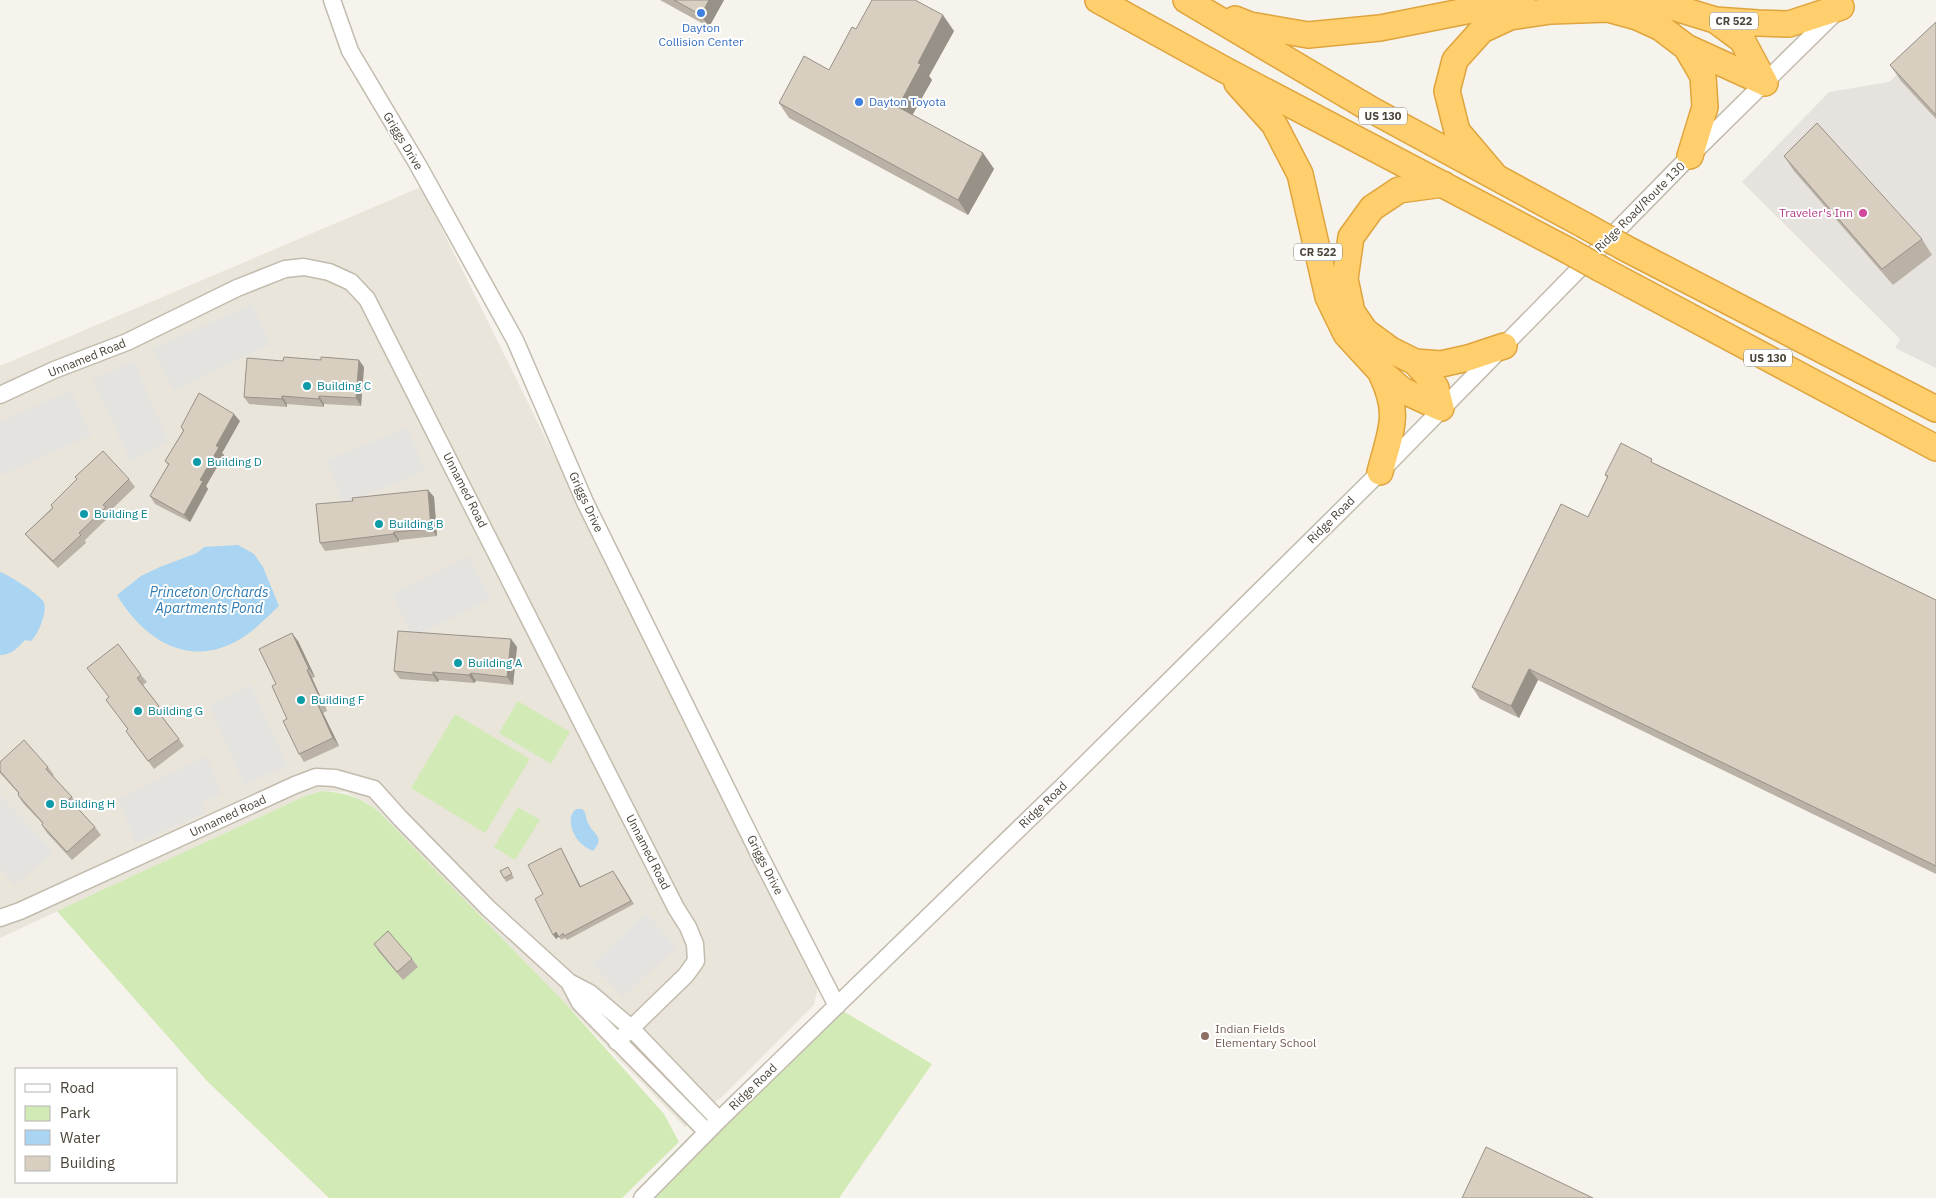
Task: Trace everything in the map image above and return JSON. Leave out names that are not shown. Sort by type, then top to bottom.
[{"type":"highway","name":"US 130","points":[[1098,0],[1225,70],[1443,184],[1936,448]]},
{"type":"highway","name":"US 130","points":[[1186,0],[1372,110],[1584,226],[1936,409]]},
{"type":"highway","points":[[1191,0],[1250,25],[1308,35],[1380,28],[1522,0]]},
{"type":"highway","name":"CR 522","points":[[1628,0],[1676,8],[1715,20],[1790,24],[1845,4]]},
{"type":"highway","points":[[1496,177],[1456,131],[1447,91],[1455,60],[1482,30],[1510,17],[1551,11],[1608,9],[1637,17],[1661,28],[1686,46],[1765,84]]},
{"type":"highway","points":[[1715,20],[1742,40],[1765,84]]},
{"type":"highway","points":[[1686,46],[1704,76],[1705,107],[1690,156]]},
{"type":"highway","name":"CR 522","points":[[1225,70],[1274,124],[1300,174],[1328,297],[1346,334],[1380,371],[1402,390],[1441,408]]},
{"type":"highway","points":[[1443,184],[1399,190],[1372,208],[1351,237],[1345,279],[1352,312],[1365,331],[1390,350],[1415,362],[1442,364],[1504,346]]},
{"type":"highway","points":[[1415,362],[1436,388],[1441,408]]},
{"type":"highway","points":[[1380,371],[1391,393],[1394,421],[1380,472]]},
{"type":"street","name":"Griggs Drive","points":[[332,0],[350,51],[418,165],[515,340],[584,502],[760,856],[837,1006]]},
{"type":"street","name":"Ridge Road/Route 130","points":[[1441,408],[1690,156],[1845,4]]},
{"type":"street","name":"Unnamed Road","points":[[0,395],[54,370],[127,342],[237,288],[285,269],[294,267],[314,268],[329,272],[351,282],[367,299],[695,944],[696,961],[686,975],[617,1042]]},
{"type":"street","name":"Ridge Road","points":[[642,1198],[719,1120],[1072,777],[1380,472],[1441,408]]},
{"type":"street","name":"Unnamed Road","points":[[0,918],[20,911],[295,785],[316,777],[336,778],[374,789],[488,908],[569,982],[590,993],[631,1028],[719,1120]]},
{"type":"street","name":"Unnamed Road","points":[[569,982],[580,1004],[707,1132]]},
{"type":"shaded area","points":[[1936,39],[1936,368],[1895,348],[1900,339],[1742,182],[1829,92],[1889,82]]},
{"type":"shaded area","points":[[421,187],[816,983],[817,991],[814,1005],[722,1097],[685,1127],[379,812],[368,803],[345,792],[323,791],[305,796],[0,938],[0,366]]},
{"type":"shaded area","points":[[252,304],[271,344],[174,391],[152,349]]},
{"type":"shaded area","points":[[134,361],[168,441],[131,462],[92,380]]},
{"type":"shaded area","points":[[71,390],[92,435],[2,475],[0,471],[0,422]]},
{"type":"shaded area","points":[[408,427],[425,471],[343,504],[326,460]]},
{"type":"shaded area","points":[[469,556],[491,599],[413,637],[392,594]]},
{"type":"shaded area","points":[[250,684],[288,765],[244,785],[209,705]]},
{"type":"shaded area","points":[[207,756],[222,794],[202,802],[206,813],[136,843],[118,799]]},
{"type":"shaded area","points":[[0,795],[54,852],[15,885],[0,869]]},
{"type":"shaded area","points":[[646,913],[677,947],[623,997],[592,964]]},
{"type":"green space","points":[[518,701],[570,732],[551,764],[499,733]]},
{"type":"green space","points":[[455,714],[530,759],[485,833],[411,788]]},
{"type":"green space","points":[[323,791],[353,797],[379,812],[564,1002],[664,1114],[679,1142],[622,1198],[329,1198],[207,1081],[57,911],[305,796]]},
{"type":"green space","points":[[518,807],[540,820],[515,860],[494,847]]},
{"type":"green space","points":[[843,1011],[932,1064],[839,1198],[652,1198]]},
{"type":"water","name":"Princeton Orchards Apartments Pond","points":[[238,545],[254,554],[263,567],[279,606],[249,633],[226,646],[207,651],[189,651],[172,646],[156,638],[142,626],[128,612],[117,595],[141,576],[197,553],[204,547]]},
{"type":"water","points":[[0,572],[16,580],[35,594],[43,601],[45,610],[34,638],[31,641],[25,640],[17,648],[4,655],[0,655]]},
{"type":"water","points":[[576,809],[584,811],[590,827],[597,836],[597,846],[593,851],[579,842],[573,833],[571,817]]},
{"type":"building","points":[[674,0],[709,0],[701,15]]},
{"type":"building","name":"Dayton Toyota","points":[[872,0],[915,0],[943,15],[918,63],[921,64],[898,107],[983,153],[958,200],[779,103],[804,56],[829,70],[852,27],[856,29]]},
{"type":"building","points":[[1936,22],[1936,115],[1890,65]]},
{"type":"building","name":"Traveler's Inn","points":[[1817,123],[1922,239],[1882,269],[1784,156]]},
{"type":"building","name":"Building C","points":[[284,357],[321,360],[321,357],[359,360],[356,398],[319,396],[319,399],[282,396],[282,399],[244,397],[247,358],[283,361]]},
{"type":"building","name":"Building D","points":[[199,393],[234,414],[216,446],[219,447],[200,480],[203,481],[184,515],[150,496],[169,464],[165,461],[184,430],[181,427]]},
{"type":"building","points":[[1621,443],[1652,459],[1651,462],[1936,600],[1936,866],[1529,669],[1511,706],[1472,687],[1561,504],[1588,517],[1608,476],[1605,475]]},
{"type":"building","name":"Building E","points":[[103,451],[129,479],[103,505],[106,507],[79,533],[81,535],[53,561],[25,534],[53,508],[51,505],[77,479],[75,477]]},
{"type":"building","name":"Building B","points":[[428,490],[431,529],[394,532],[393,534],[320,543],[316,504],[353,501],[352,498]]},
{"type":"building","name":"Building A","points":[[398,631],[511,639],[507,677],[471,673],[469,675],[433,672],[433,675],[394,671]]},
{"type":"building","name":"Building F","points":[[292,633],[309,669],[307,670],[322,703],[318,705],[333,738],[299,754],[283,721],[287,719],[272,686],[276,684],[259,649]]},
{"type":"building","name":"Building G","points":[[118,644],[141,675],[137,678],[159,706],[156,709],[179,739],[148,761],[126,731],[128,729],[106,700],[109,697],[87,668]]},
{"type":"building","name":"Building H","points":[[24,740],[48,767],[46,769],[72,797],[69,799],[95,827],[67,852],[42,825],[43,823],[0,771],[0,762]]},
{"type":"building","points":[[561,848],[580,887],[613,871],[631,901],[564,936],[563,933],[559,937],[556,932],[553,935],[535,899],[543,894],[528,865]]},
{"type":"building","points":[[508,867],[512,874],[504,878],[500,871]]},
{"type":"building","points":[[388,931],[412,959],[397,972],[374,944]]},
{"type":"building","points":[[1486,1147],[1593,1198],[1462,1198]]},
{"type":"place","name":"Dayton Collision Center","points":[[701,13]]},
{"type":"place","name":"Dayton Toyota","points":[[859,102]]},
{"type":"place","name":"Traveler's Inn","points":[[1863,213]]},
{"type":"place","name":"Building C","points":[[307,386]]},
{"type":"place","name":"Building D","points":[[197,462]]},
{"type":"place","name":"Building E","points":[[84,514]]},
{"type":"place","name":"Building B","points":[[379,524]]},
{"type":"place","name":"Building A","points":[[458,663]]},
{"type":"place","name":"Building F","points":[[301,700]]},
{"type":"place","name":"Building G","points":[[138,711]]},
{"type":"place","name":"Building H","points":[[50,804]]},
{"type":"place","name":"Indian Fields Elementary School","points":[[1205,1036]]}]
